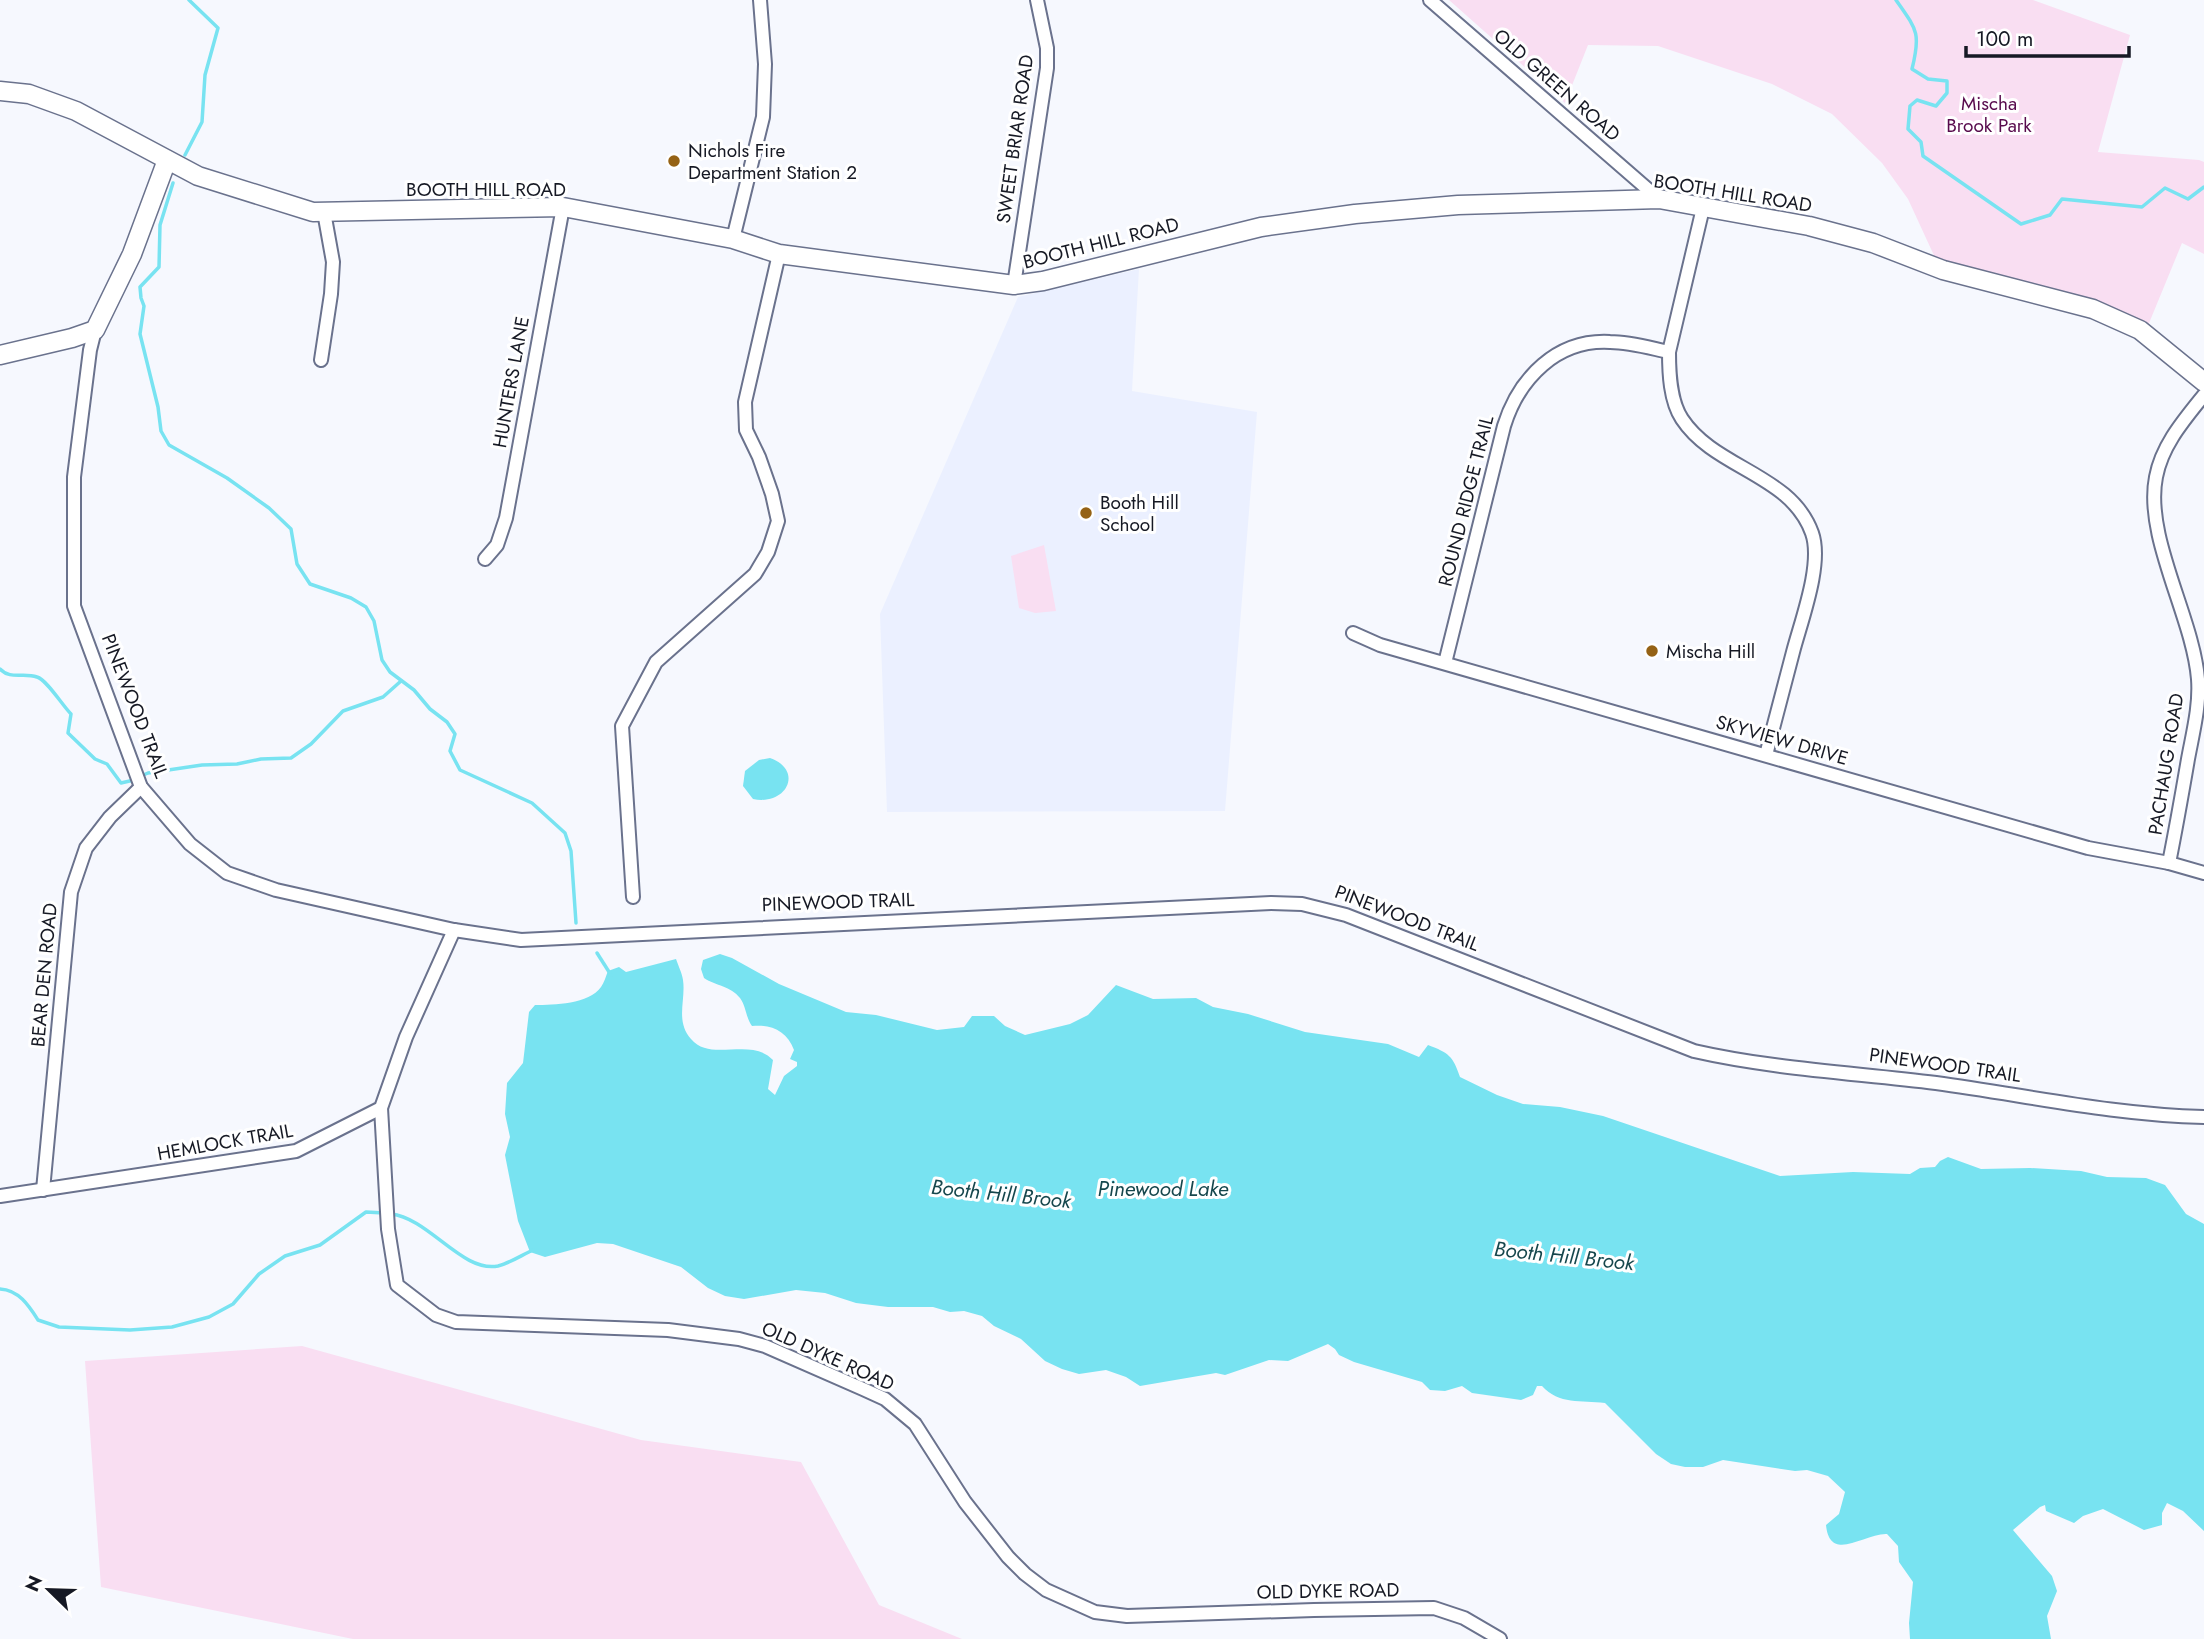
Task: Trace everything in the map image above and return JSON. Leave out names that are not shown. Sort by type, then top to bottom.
[{"type":"street","points":[[733,239],[763,117],[765,64],[760,0]]},
{"type":"street","name":"SWEET BRIAR ROAD","points":[[1014,285],[1047,68],[1047,48],[1038,0]]},
{"type":"street","name":"OLD GREEN ROAD","points":[[1430,0],[1659,199]]},
{"type":"street","name":"BOOTH HILL ROAD","points":[[0,92],[29,94],[76,111],[198,176],[313,212],[563,207],[733,239],[779,254],[1014,285],[1044,281],[1261,227],[1345,215],[1458,205],[1659,199],[1809,226],[1873,243],[1943,270],[2093,309],[2140,330],[2204,382]]},
{"type":"street","name":"PINEWOOD TRAIL","points":[[167,160],[132,254],[95,330],[90,350],[74,477],[74,606],[138,780],[190,844],[227,873],[276,890],[454,930],[521,940],[761,926],[1270,903],[1302,904],[1346,915],[1703,1053],[2116,1110],[2204,1117]]},
{"type":"street","name":"HUNTERS LANE","points":[[485,559],[497,545],[506,518],[563,207]]},
{"type":"street","points":[[1703,208],[1669,352],[1669,375],[1681,418],[1711,449],[1791,499],[1813,534],[1815,557],[1810,587],[1766,755]]},
{"type":"street","points":[[320,360],[331,294],[333,262],[324,212]]},
{"type":"street","points":[[633,897],[622,726],[656,662],[755,574],[768,552],[778,521],[759,457],[746,430],[745,402],[779,254]]},
{"type":"street","points":[[0,355],[95,330]]},
{"type":"street","name":"ROUND RIDGE TRAIL","points":[[1445,663],[1509,408],[1526,380],[1540,365],[1557,355],[1570,348],[1588,344],[1608,341],[1669,352]]},
{"type":"street","name":"PACHAUG ROAD","points":[[2169,863],[2197,708],[2198,681],[2190,640],[2157,522],[2154,497],[2156,477],[2173,434],[2204,396]]},
{"type":"street","name":"SKYVIEW DRIVE","points":[[1353,633],[1380,645],[2088,848],[2169,863],[2204,873]]},
{"type":"street","name":"BEAR DEN ROAD","points":[[43,1190],[71,892],[86,848],[138,780]]},
{"type":"street","points":[[381,1108],[406,1037],[454,930]]},
{"type":"street","name":"HEMLOCK TRAIL","points":[[0,1196],[296,1151],[381,1108]]},
{"type":"street","name":"OLD DYKE ROAD","points":[[381,1108],[388,1229],[397,1285],[436,1315],[456,1322],[668,1330],[739,1339],[765,1346],[885,1399],[915,1424],[965,1502],[1008,1557],[1025,1574],[1046,1590],[1079,1606],[1109,1616],[1434,1608],[1464,1618],[1500,1639]]},
{"type":"shaded area","name":"Booth Hill School","points":[[1139,269],[1132,391],[1257,412],[1225,811],[887,812],[880,614],[1018,297]]},
{"type":"green space","name":"Mischa Brook Park","points":[[1449,0],[2033,0],[2130,35],[2098,152],[2204,162],[2204,254],[2182,243],[2147,328],[2116,309],[1937,262],[1908,199],[1882,163],[1832,114],[1772,84],[1658,46],[1588,45],[1565,103]]},
{"type":"green space","points":[[1044,545],[1056,611],[1035,613],[1019,608],[1011,556]]},
{"type":"green space","points":[[302,1346],[641,1440],[801,1462],[879,1605],[962,1639],[353,1639],[101,1587],[85,1361]]},
{"type":"water","points":[[770,758],[786,770],[789,778],[787,786],[775,797],[753,799],[743,786],[745,771],[759,760]]},
{"type":"water","name":"Pinewood Lake","points":[[720,954],[779,984],[846,1012],[876,1015],[937,1030],[964,1027],[972,1016],[994,1016],[1005,1026],[1025,1035],[1070,1024],[1088,1015],[1116,985],[1153,999],[1196,998],[1213,1007],[1248,1014],[1305,1032],[1388,1044],[1419,1057],[1428,1045],[1449,1056],[1460,1077],[1497,1095],[1523,1104],[1560,1107],[1603,1116],[1780,1176],[1853,1172],[1910,1174],[1920,1168],[1935,1167],[1948,1157],[1981,1169],[2081,1171],[2107,1177],[2146,1178],[2165,1185],[2186,1214],[2204,1224],[2204,1531],[2183,1511],[2167,1503],[2162,1513],[2162,1525],[2144,1530],[2103,1509],[2083,1516],[2074,1523],[2046,1511],[2045,1505],[2013,1530],[2052,1576],[2057,1591],[2047,1616],[2051,1639],[1910,1639],[1913,1582],[1899,1562],[1898,1546],[1887,1534],[1849,1544],[1834,1543],[1829,1537],[1826,1525],[1839,1514],[1845,1492],[1828,1476],[1807,1470],[1795,1471],[1723,1460],[1703,1467],[1671,1464],[1656,1454],[1605,1403],[1563,1399],[1542,1386],[1537,1386],[1533,1395],[1521,1400],[1472,1393],[1462,1386],[1445,1391],[1430,1390],[1422,1382],[1354,1362],[1339,1355],[1328,1344],[1288,1361],[1269,1360],[1225,1375],[1216,1373],[1140,1386],[1126,1377],[1106,1370],[1079,1374],[1062,1369],[1045,1361],[1021,1339],[994,1326],[982,1316],[964,1311],[856,1303],[825,1293],[796,1290],[744,1299],[725,1296],[708,1288],[681,1267],[613,1244],[597,1243],[545,1257],[530,1252],[518,1221],[505,1155],[510,1137],[505,1114],[507,1083],[523,1063],[529,1012],[535,1005],[552,1005],[588,997],[601,987],[608,971],[619,967],[626,972],[676,959],[684,988],[683,1025],[691,1039],[699,1046],[709,1049],[742,1049],[764,1053],[773,1060],[768,1089],[775,1095],[784,1076],[797,1066],[797,1062],[790,1059],[794,1050],[778,1030],[766,1026],[752,1026],[742,1001],[736,994],[704,978],[701,969],[703,960]]},
{"type":"waterway","points":[[185,155],[202,122],[205,75],[218,28],[189,0]]},
{"type":"waterway","points":[[1896,0],[1915,32],[1916,47],[1912,69],[1928,79],[1947,81],[1947,93],[1936,106],[1917,100],[1910,106],[1908,129],[1921,142],[1923,156],[2021,224],[2050,215],[2062,199],[2142,207],[2165,188],[2188,199],[2204,187]]},
{"type":"waterway","points":[[173,183],[160,225],[159,267],[140,287],[144,306],[140,334],[158,407],[161,431],[169,445],[227,478],[269,508],[291,529],[297,564],[310,584],[351,598],[366,607],[374,621],[382,660],[390,672],[414,690],[430,709],[447,722],[455,734],[450,751],[460,770],[532,803],[565,833],[571,851],[576,923]]},
{"type":"waterway","points":[[0,669],[8,674],[41,679],[71,714],[68,733],[95,759],[107,764],[121,783],[134,780]]},
{"type":"waterway","points":[[141,776],[202,765],[291,758],[311,744],[343,711],[383,697],[401,681]]},
{"type":"waterway","points":[[597,953],[611,975]]},
{"type":"waterway","name":"Booth Hill Brook","points":[[0,1289],[18,1296],[38,1320],[59,1327],[130,1330],[172,1327],[209,1317],[233,1304],[259,1274],[285,1256],[320,1245],[366,1212],[384,1213]]},
{"type":"waterway","name":"Booth Hill Brook","points":[[391,1214],[419,1225],[458,1254],[485,1266],[502,1265],[533,1250]]},
{"type":"place","name":"Nichols Fire Department Station 2","points":[[674,161]]},
{"type":"place","name":"Booth Hill School","points":[[1086,513]]},
{"type":"place","name":"Mischa Hill","points":[[1652,651]]}]
